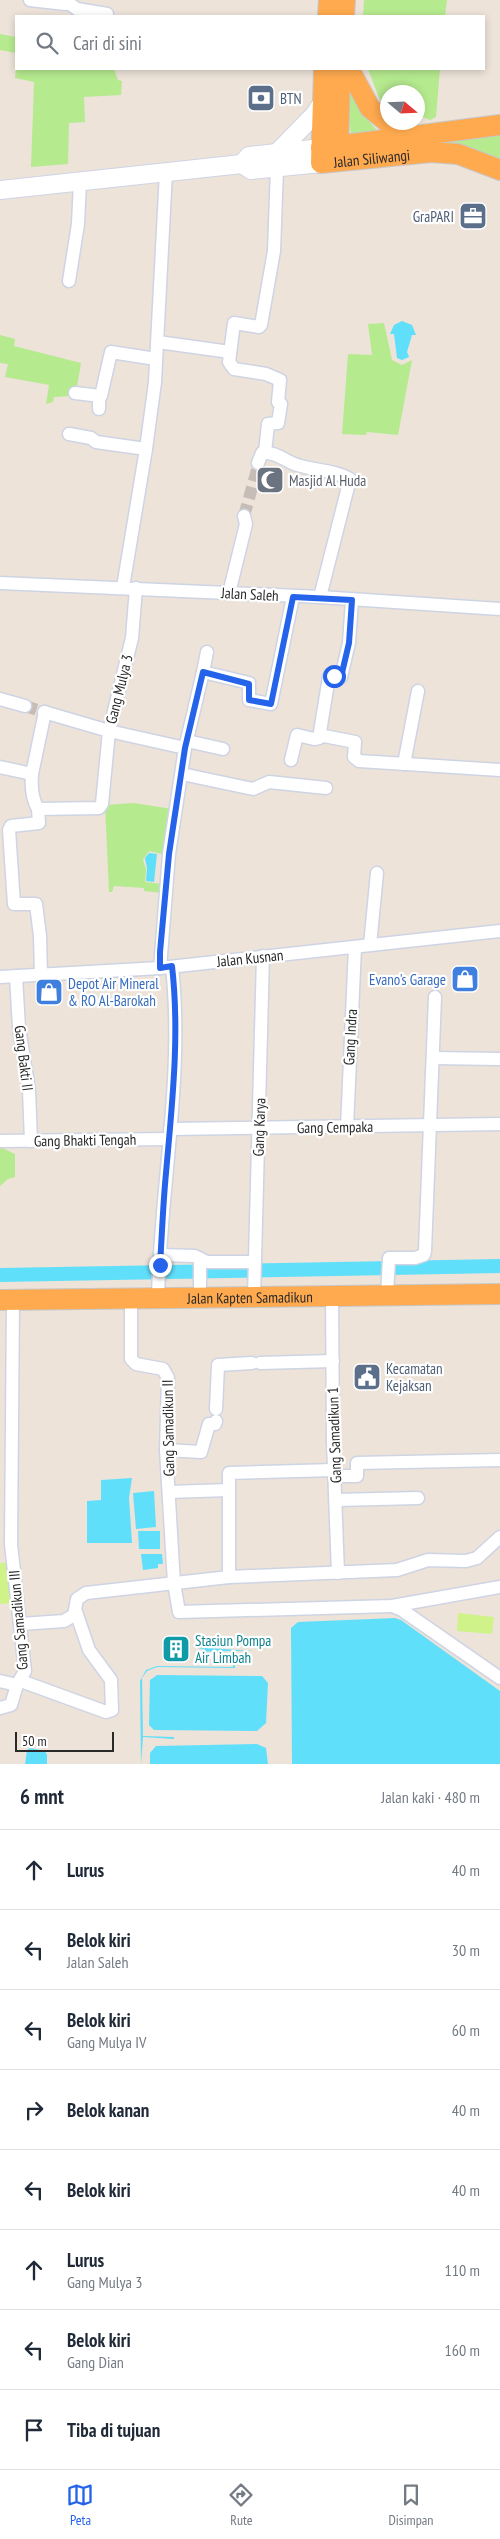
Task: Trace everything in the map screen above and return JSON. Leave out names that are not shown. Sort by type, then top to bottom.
[{"type":"highway","points":[[328,15],[329,0]]},
{"type":"highway","points":[[344,15],[345,0]]},
{"type":"highway","points":[[324,70],[322,102],[329,155]]},
{"type":"highway","points":[[329,155],[340,70]]},
{"type":"highway","points":[[350,70],[370,108],[406,137]]},
{"type":"highway","name":"Jalan Siliwangi","points":[[329,155],[406,137],[500,125]]},
{"type":"highway","name":"Jalan Siliwangi","points":[[329,155],[431,152],[458,154],[500,170]]},
{"type":"highway","name":"Jalan Kapten Samadikun","points":[[7,1300],[131,1299],[159,1290],[200,1289],[254,1276],[332,1297],[388,1287],[500,1294]]},
{"type":"main road","points":[[277,160],[316,114],[322,102]]},
{"type":"main road","name":"Jalan Siliwangi","points":[[0,190],[242,164],[249,156],[277,160],[329,155]]},
{"type":"street","points":[[30,0],[67,1],[78,9],[107,14]]},
{"type":"street","points":[[277,160],[274,251],[261,325],[258,327],[234,323],[228,362],[232,369],[266,374],[280,380],[278,402],[281,404],[278,423],[268,424],[257,461],[280,456],[292,463],[350,480],[320,597]]},
{"type":"street","points":[[123,587],[146,449],[158,342],[166,172]]},
{"type":"street","points":[[69,281],[78,224],[80,182]]},
{"type":"street","points":[[158,342],[230,352]]},
{"type":"street","points":[[75,393],[99,403],[111,352],[156,360]]},
{"type":"street","points":[[69,434],[88,437],[96,442],[146,449]]},
{"type":"street","points":[[229,593],[246,524],[244,516]]},
{"type":"street","name":"Jalan Saleh","points":[[0,584],[123,587],[500,609]]},
{"type":"street","name":"Gang Mulya 3","points":[[136,588],[132,638],[109,731],[224,749]]},
{"type":"street","points":[[203,672],[249,684],[249,700],[271,704],[293,597]]},
{"type":"street","points":[[291,760],[297,736],[317,739],[319,735],[330,677],[341,677],[349,643],[352,600]]},
{"type":"street","points":[[159,1290],[175,1038],[174,992],[163,962],[169,854],[186,744],[207,652]]},
{"type":"street","points":[[404,764],[418,691]]},
{"type":"street","points":[[0,699],[25,706]]},
{"type":"street","points":[[38,809],[99,808],[102,804],[109,731],[45,712],[31,784],[38,809],[39,823],[11,826],[5,854],[14,904],[36,904],[40,936],[41,975]]},
{"type":"street","points":[[319,735],[354,742],[356,760],[500,770]]},
{"type":"street","points":[[0,767],[32,774]]},
{"type":"street","points":[[182,774],[253,789],[269,782],[326,788]]},
{"type":"street","points":[[370,945],[376,873]]},
{"type":"street","name":"Jalan Kusnan","points":[[0,977],[41,975],[163,962],[263,956],[500,931]]},
{"type":"street","name":"Gang Indra","points":[[347,1127],[354,947]]},
{"type":"street","name":"Gang Karya","points":[[254,1276],[263,956]]},
{"type":"street","name":"Gang Bakti II","points":[[16,976],[19,1028],[30,1090],[31,1141]]},
{"type":"street","points":[[388,1287],[388,1260],[391,1257],[415,1258],[424,1255],[435,997]]},
{"type":"street","points":[[433,1058],[500,1059]]},
{"type":"street","name":"Gang Cempaka","points":[[170,1134],[259,1129],[500,1124]]},
{"type":"street","name":"Gang Bhakti Tengah","points":[[0,1141],[170,1134]]},
{"type":"street","points":[[160,1261],[195,1256],[200,1261],[254,1276]]},
{"type":"street","points":[[200,1261],[200,1289]]},
{"type":"street","name":"Gang Samadikun 1","points":[[332,1297],[338,1573]]},
{"type":"street","name":"Gang Samadikun II","points":[[131,1299],[131,1359],[136,1364],[163,1369],[168,1378],[166,1450],[177,1609],[183,1613],[392,1606],[500,1587]]},
{"type":"street","name":"Gang Samadikun III","points":[[0,1708],[11,1705],[25,1671],[21,1624],[6,1552],[7,1300]]},
{"type":"street","points":[[166,1450],[201,1452],[208,1424],[215,1424],[218,1365],[333,1361]]},
{"type":"street","points":[[229,1578],[230,1473],[335,1473],[357,1476],[358,1463],[500,1460]]},
{"type":"street","points":[[169,1492],[229,1490]]},
{"type":"street","points":[[336,1500],[418,1498]]},
{"type":"street","points":[[0,1681],[19,1683],[106,1712],[112,1710],[111,1680],[89,1650],[76,1612],[77,1599],[86,1593],[229,1578],[397,1570],[428,1560],[473,1560],[500,1537]]},
{"type":"street","points":[[392,1606],[402,1610],[500,1678]]},
{"type":"street","points":[[21,1624],[64,1621],[76,1612]]},
{"type":"green space","points":[[364,0],[447,0],[445,15],[363,15]]},
{"type":"green space","points":[[0,34],[15,37],[15,53],[0,50]]},
{"type":"green space","points":[[16,70],[114,70],[118,80],[122,81],[121,95],[84,97],[85,122],[69,123],[68,164],[31,167],[34,82],[15,78]]},
{"type":"green space","points":[[368,70],[440,70],[436,117],[430,120],[425,118],[425,85],[380,85],[380,100]]},
{"type":"green space","points":[[346,79],[359,109],[379,133],[351,137]]},
{"type":"green space","points":[[500,133],[500,160],[464,145],[434,143]]},
{"type":"green space","points":[[384,323],[392,360],[402,365],[412,360],[398,435],[367,432],[366,435],[342,434],[348,354],[372,355],[368,324]]},
{"type":"green space","points":[[0,335],[15,339],[14,346],[81,363],[76,393],[71,396],[54,397],[53,402],[46,404],[49,385],[5,377],[8,364],[0,363]]},
{"type":"green space","points":[[134,803],[172,809],[166,855],[149,851],[143,860],[146,869],[145,882],[163,884],[162,893],[144,891],[144,888],[114,886],[112,892],[109,892],[105,805]]},
{"type":"green space","points":[[0,1147],[15,1154],[15,1177],[8,1179],[0,1186]]},
{"type":"green space","points":[[0,1563],[8,1563],[12,1603],[0,1604]]},
{"type":"green space","points":[[458,1613],[494,1617],[492,1634],[457,1631]]},
{"type":"water","points":[[402,321],[412,325],[416,335],[412,335],[407,352],[409,357],[402,360],[397,358],[394,334],[390,334],[394,325]]},
{"type":"water","points":[[149,853],[157,854],[154,882],[146,881],[147,868],[145,858]]},
{"type":"water","points":[[132,1478],[129,1498],[132,1543],[87,1543],[87,1501],[101,1500],[101,1480]]},
{"type":"water","points":[[154,1491],[156,1527],[136,1529],[133,1493]]},
{"type":"water","points":[[138,1531],[160,1531],[160,1549],[139,1549]]},
{"type":"water","points":[[141,1554],[162,1554],[163,1564],[158,1564],[158,1568],[143,1570]]},
{"type":"water","points":[[395,1618],[401,1620],[500,1691],[500,1764],[292,1764],[291,1628],[298,1622]]},
{"type":"water","points":[[194,1647],[254,1651],[235,1651],[235,1668],[157,1667],[147,1671],[142,1678],[143,1736],[174,1737],[174,1739],[143,1737],[141,1764],[140,1681],[146,1670],[157,1666],[233,1667],[233,1651],[194,1652],[206,1650]]},
{"type":"water","points":[[157,1675],[262,1676],[268,1683],[266,1723],[257,1731],[154,1730],[149,1725],[150,1680]]},
{"type":"water","points":[[257,1744],[266,1748],[268,1764],[150,1764],[150,1753],[156,1746]]},
{"type":"water","points":[[30,1748],[45,1751],[47,1764],[25,1764],[27,1750]]},
{"type":"waterway","points":[[0,1275],[500,1266]]},
{"type":"tunnel","points":[[244,516],[257,470]]},
{"type":"tunnel","points":[[25,706],[44,712]]},
{"type":"place","name":"BTN","points":[[261,98]]},
{"type":"place","name":"GraPARI","points":[[473,216]]},
{"type":"place","name":"Masjid Al Huda","points":[[270,480]]},
{"type":"place","name":"Evano's Garage","points":[[465,979]]},
{"type":"place","name":"Depot Air Mineral & RO Al-Barokah","points":[[49,992]]},
{"type":"place","name":"Kecamatan Kejaksan","points":[[367,1377]]},
{"type":"place","name":"Stasiun Pompa Air Limbah","points":[[176,1649]]},
{"type":"route","points":[[160,1265],[173,1098],[175,1038],[172,966],[160,968],[160,952],[169,854],[185,748],[198,700],[203,672],[249,684],[249,700],[271,704],[276,690],[293,597],[320,597],[352,600],[349,643],[346,657],[341,677],[334,676]]}]
